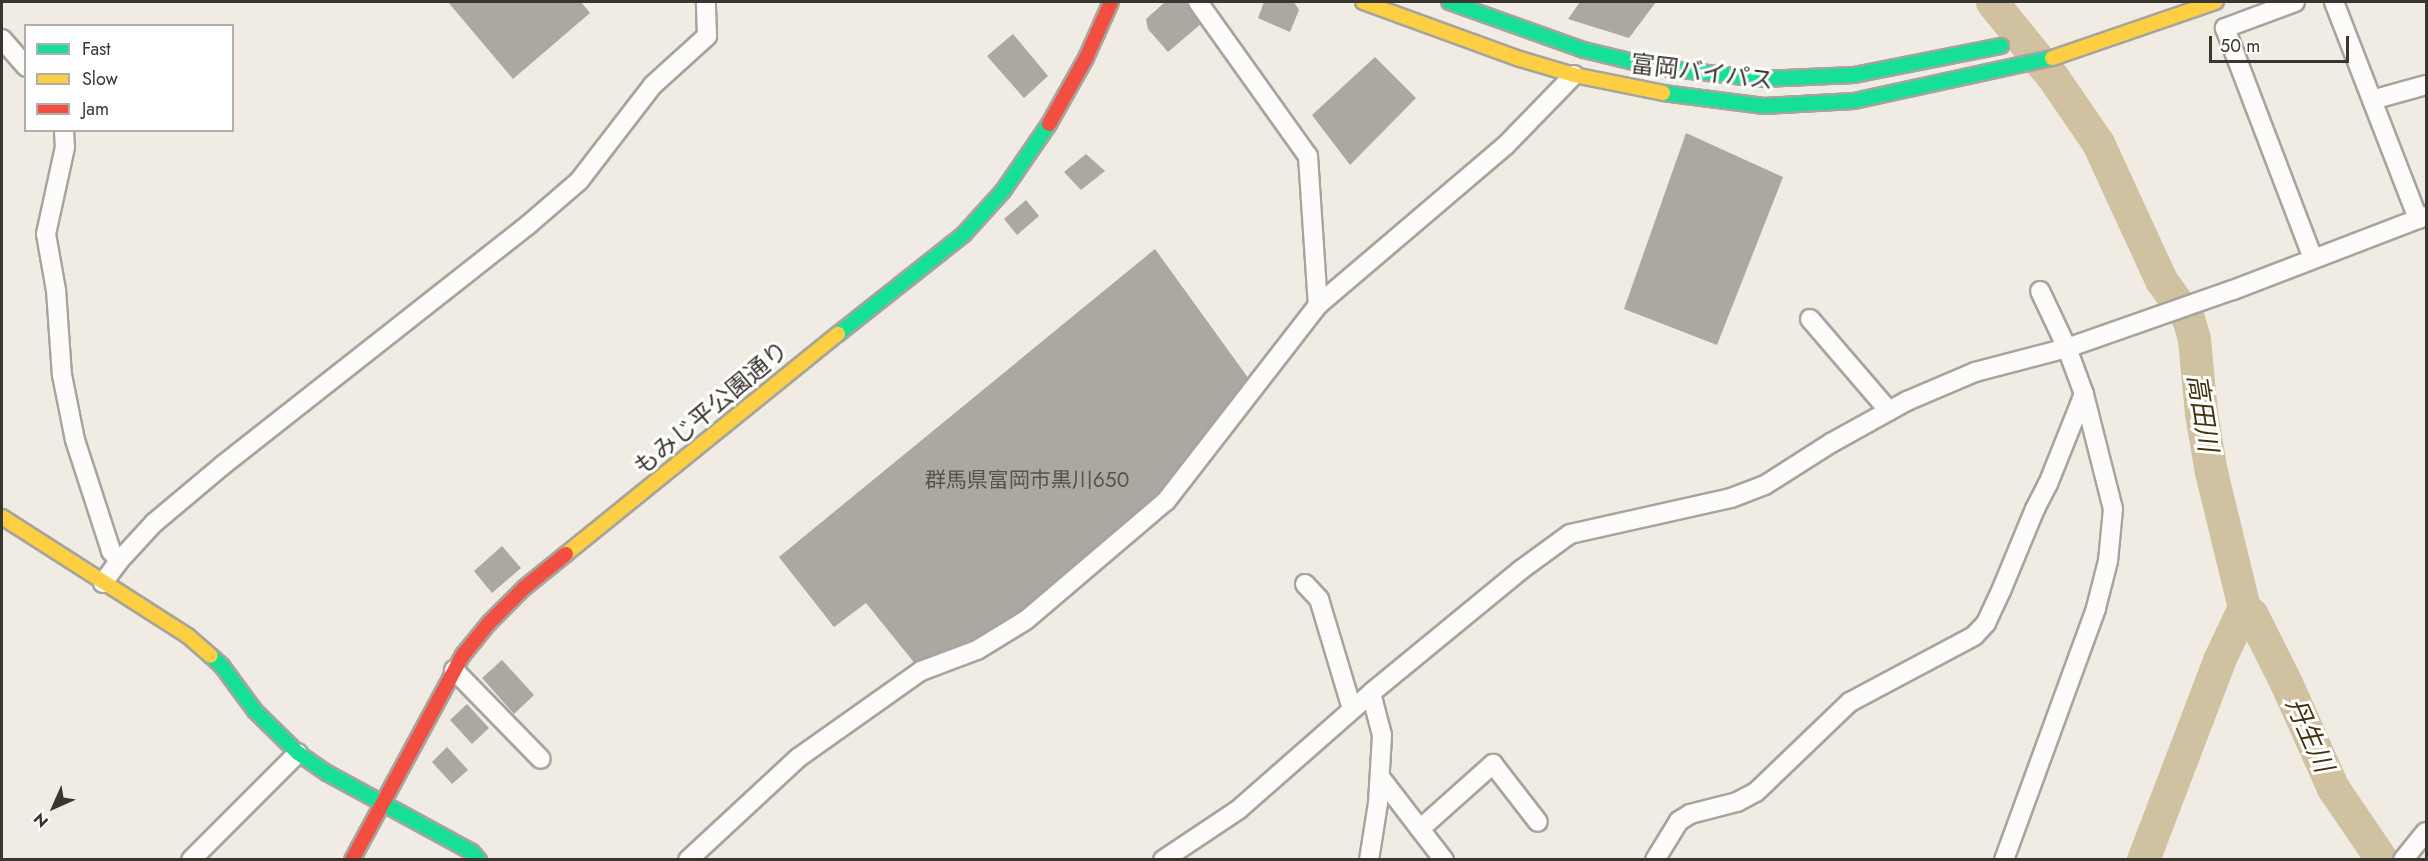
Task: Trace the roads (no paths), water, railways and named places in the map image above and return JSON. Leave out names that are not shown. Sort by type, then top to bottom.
[{"type":"main road","name":"もみじ平公園通り","points":[[352,860],[463,654],[489,623],[524,588],[698,450],[816,350],[964,234],[1003,191],[1043,135],[1086,58],[1111,2]]},
{"type":"main road","name":"富岡バイパス","points":[[1363,2],[1520,59],[1574,75],[1660,93],[1764,106],[1854,101],[2054,58],[2213,3]]},
{"type":"main road","name":"富岡バイパス","points":[[1449,2],[1584,50],[1654,67],[1762,79],[1854,75],[2015,44]]},
{"type":"main road","points":[[2,517],[189,636],[222,666],[255,711],[298,753],[327,773],[472,852],[479,860]]},
{"type":"street","points":[[103,583],[119,561],[154,524],[224,465],[528,225],[579,181],[653,85],[707,36],[706,2]]},
{"type":"street","points":[[1198,2],[1308,156],[1318,305]]},
{"type":"street","points":[[2295,2],[2225,28],[2313,260]]},
{"type":"street","points":[[1163,860],[1238,810],[1371,693],[1522,569],[1570,534],[1731,498],[1765,485],[1889,411],[1976,372],[2074,345],[2233,290],[2422,218],[2334,2]]},
{"type":"street","points":[[2,39],[24,65]]},
{"type":"street","points":[[688,860],[798,758],[921,671],[977,650],[1026,620],[1157,508],[1209,449],[1228,418],[1318,305],[1505,146],[1574,75]]},
{"type":"street","points":[[2372,100],[2427,85]]},
{"type":"street","points":[[64,132],[65,147],[46,234],[56,291],[62,375],[75,440],[111,550],[119,561]]},
{"type":"street","points":[[2004,860],[2096,608],[2108,561],[2113,509],[2074,345],[2040,291]]},
{"type":"street","points":[[1810,320],[1889,411]]},
{"type":"street","points":[[1655,860],[1679,821],[1690,814],[1737,802],[1756,792],[1850,702],[1974,636],[1986,623],[2084,394]]},
{"type":"street","points":[[1305,584],[1319,599],[1352,709]]},
{"type":"street","points":[[454,670],[541,759]]},
{"type":"street","points":[[1369,860],[1380,777],[1382,735],[1371,693]]},
{"type":"street","points":[[192,860],[298,753]]},
{"type":"street","points":[[1420,829],[1493,764],[1538,822]]},
{"type":"street","points":[[1380,777],[1444,860]]},
{"type":"street","points":[[2403,860],[2426,832]]},
{"type":"waterway","name":"高田川","points":[[1992,2],[2052,76],[2098,143],[2161,280],[2188,318],[2194,339],[2201,413],[2211,472],[2244,607],[2220,658],[2143,860]]},
{"type":"waterway","name":"丹生川","points":[[2244,607],[2252,615],[2286,683],[2333,788],[2382,860]]}]
